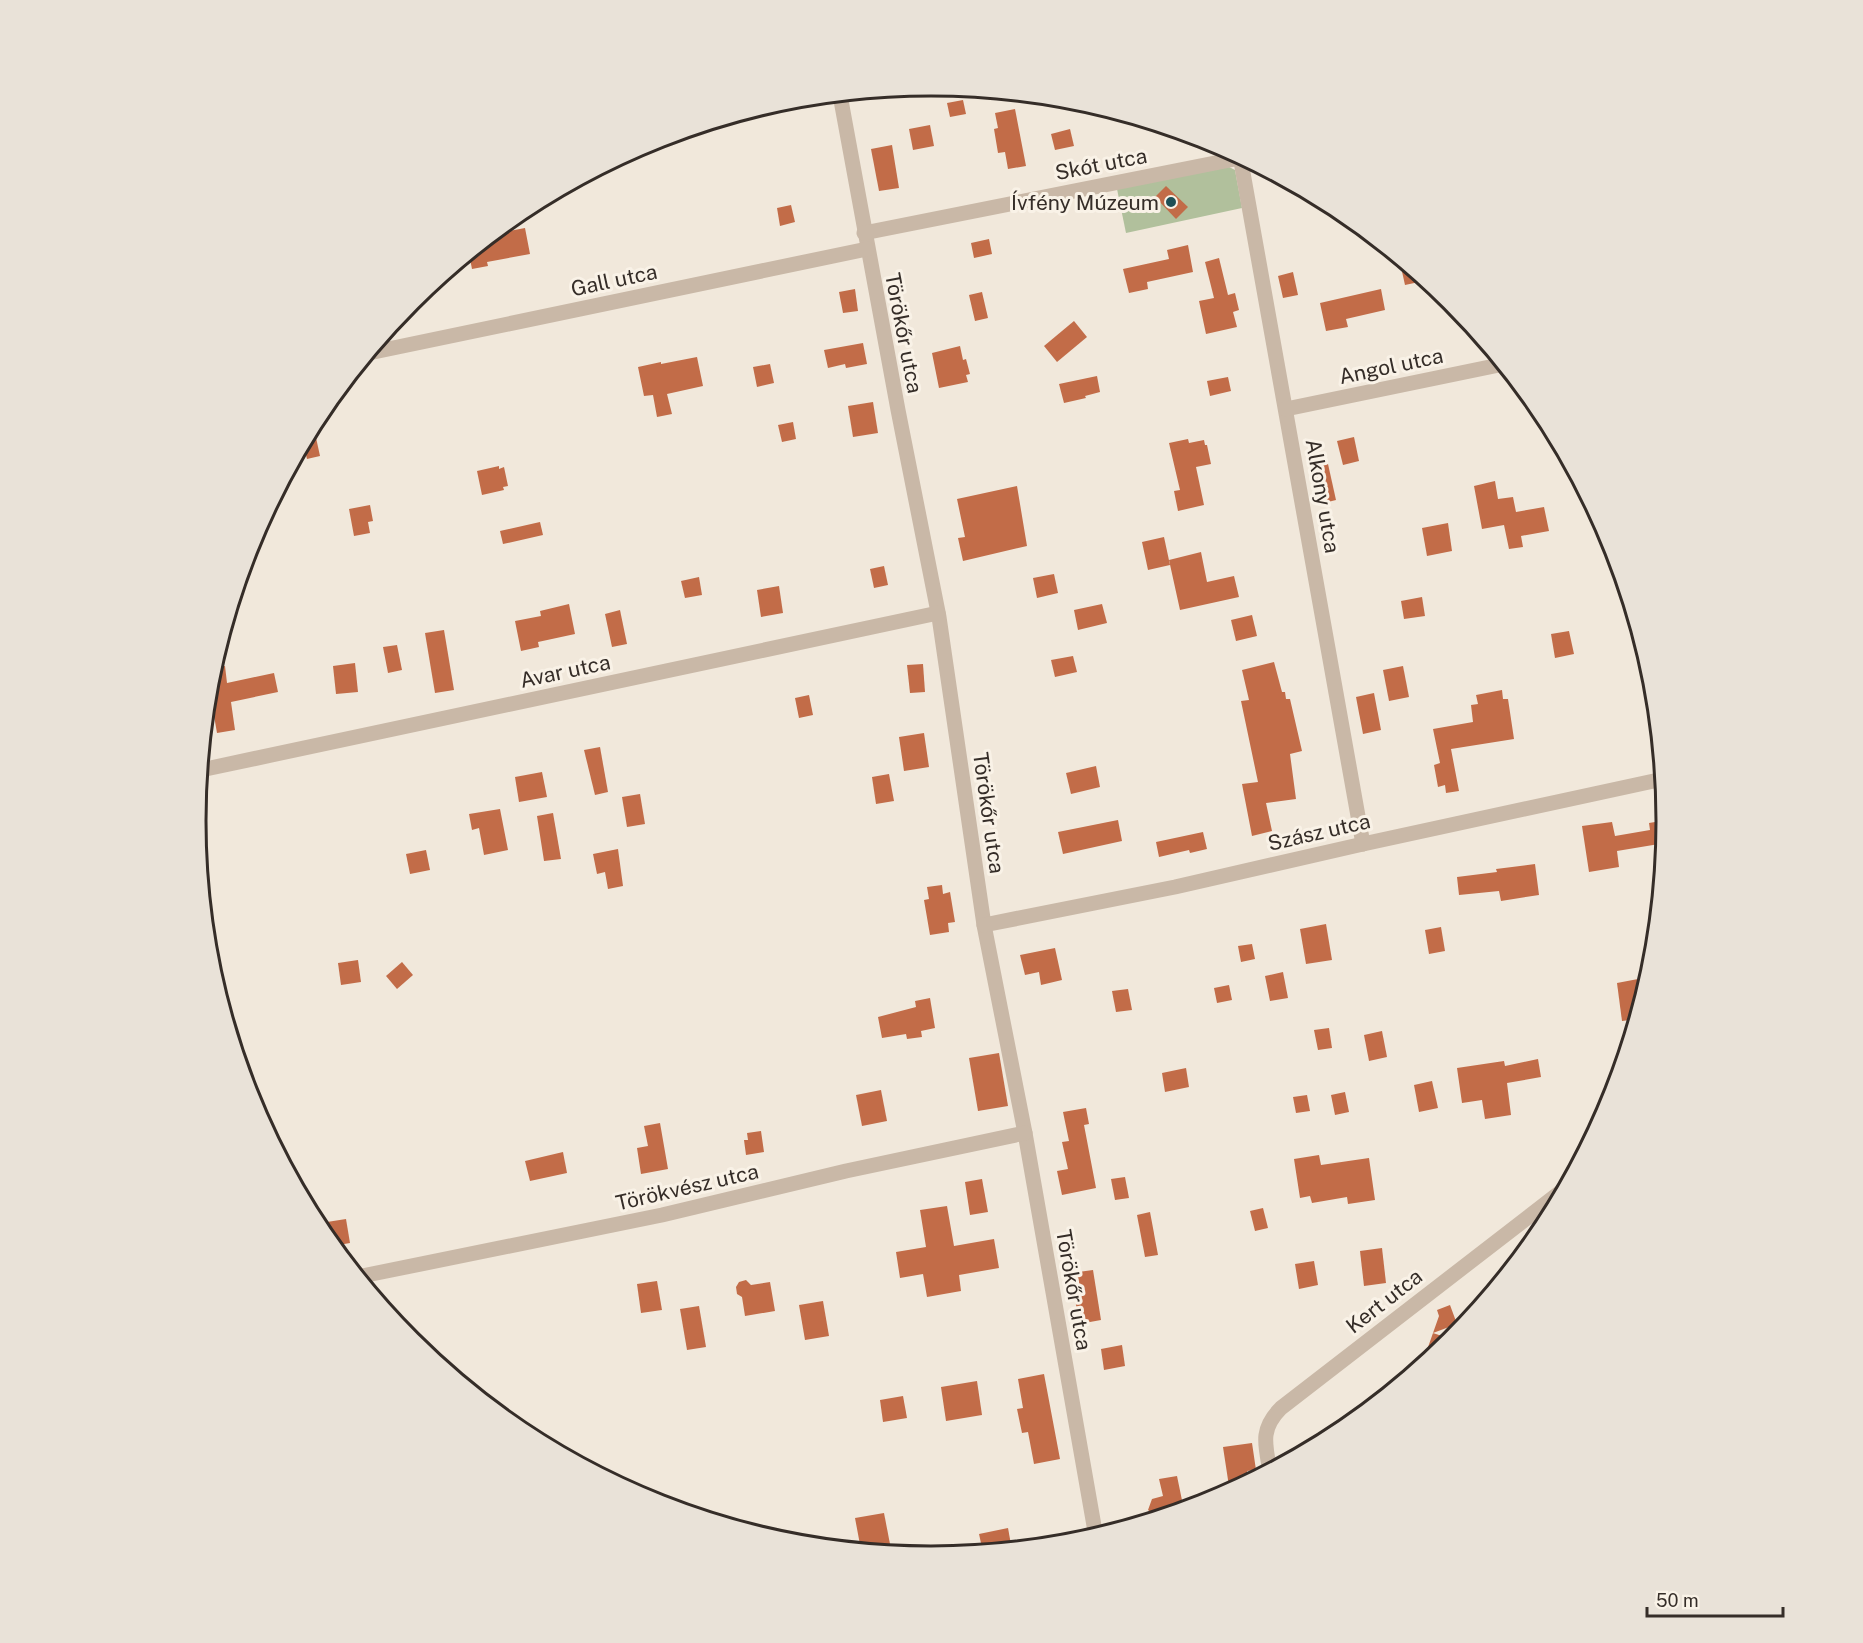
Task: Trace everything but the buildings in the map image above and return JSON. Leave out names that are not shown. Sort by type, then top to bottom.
[{"type":"street","name":"Törökőr utca","points":[[841,102],[938,613],[984,925],[1025,1133],[1094,1528]]},
{"type":"street","name":"Skót utca","points":[[866,241],[1228,160]]},
{"type":"street","name":"Alkony utca","points":[[1242,166],[1363,844]]},
{"type":"street","name":"Gall utca","points":[[381,349],[866,241]]},
{"type":"street","name":"Angol utca","points":[[1286,409],[1495,366]]},
{"type":"street","name":"Avar utca","points":[[208,768],[938,613]]},
{"type":"street","name":"Szász utca","points":[[984,925],[1175,887],[1655,781]]},
{"type":"street","name":"Törökvész utca","points":[[365,1274],[662,1215],[846,1171],[1025,1133]]},
{"type":"street","name":"Kert utca","points":[[1269,1463],[1266,1430],[1272,1416],[1550,1200]]},
{"type":"green space","points":[[1229,167],[1235,170],[1242,208],[1126,233],[1117,189]]},
{"type":"place","name":"Ívfény Múzeum","points":[[1171,202]]}]
